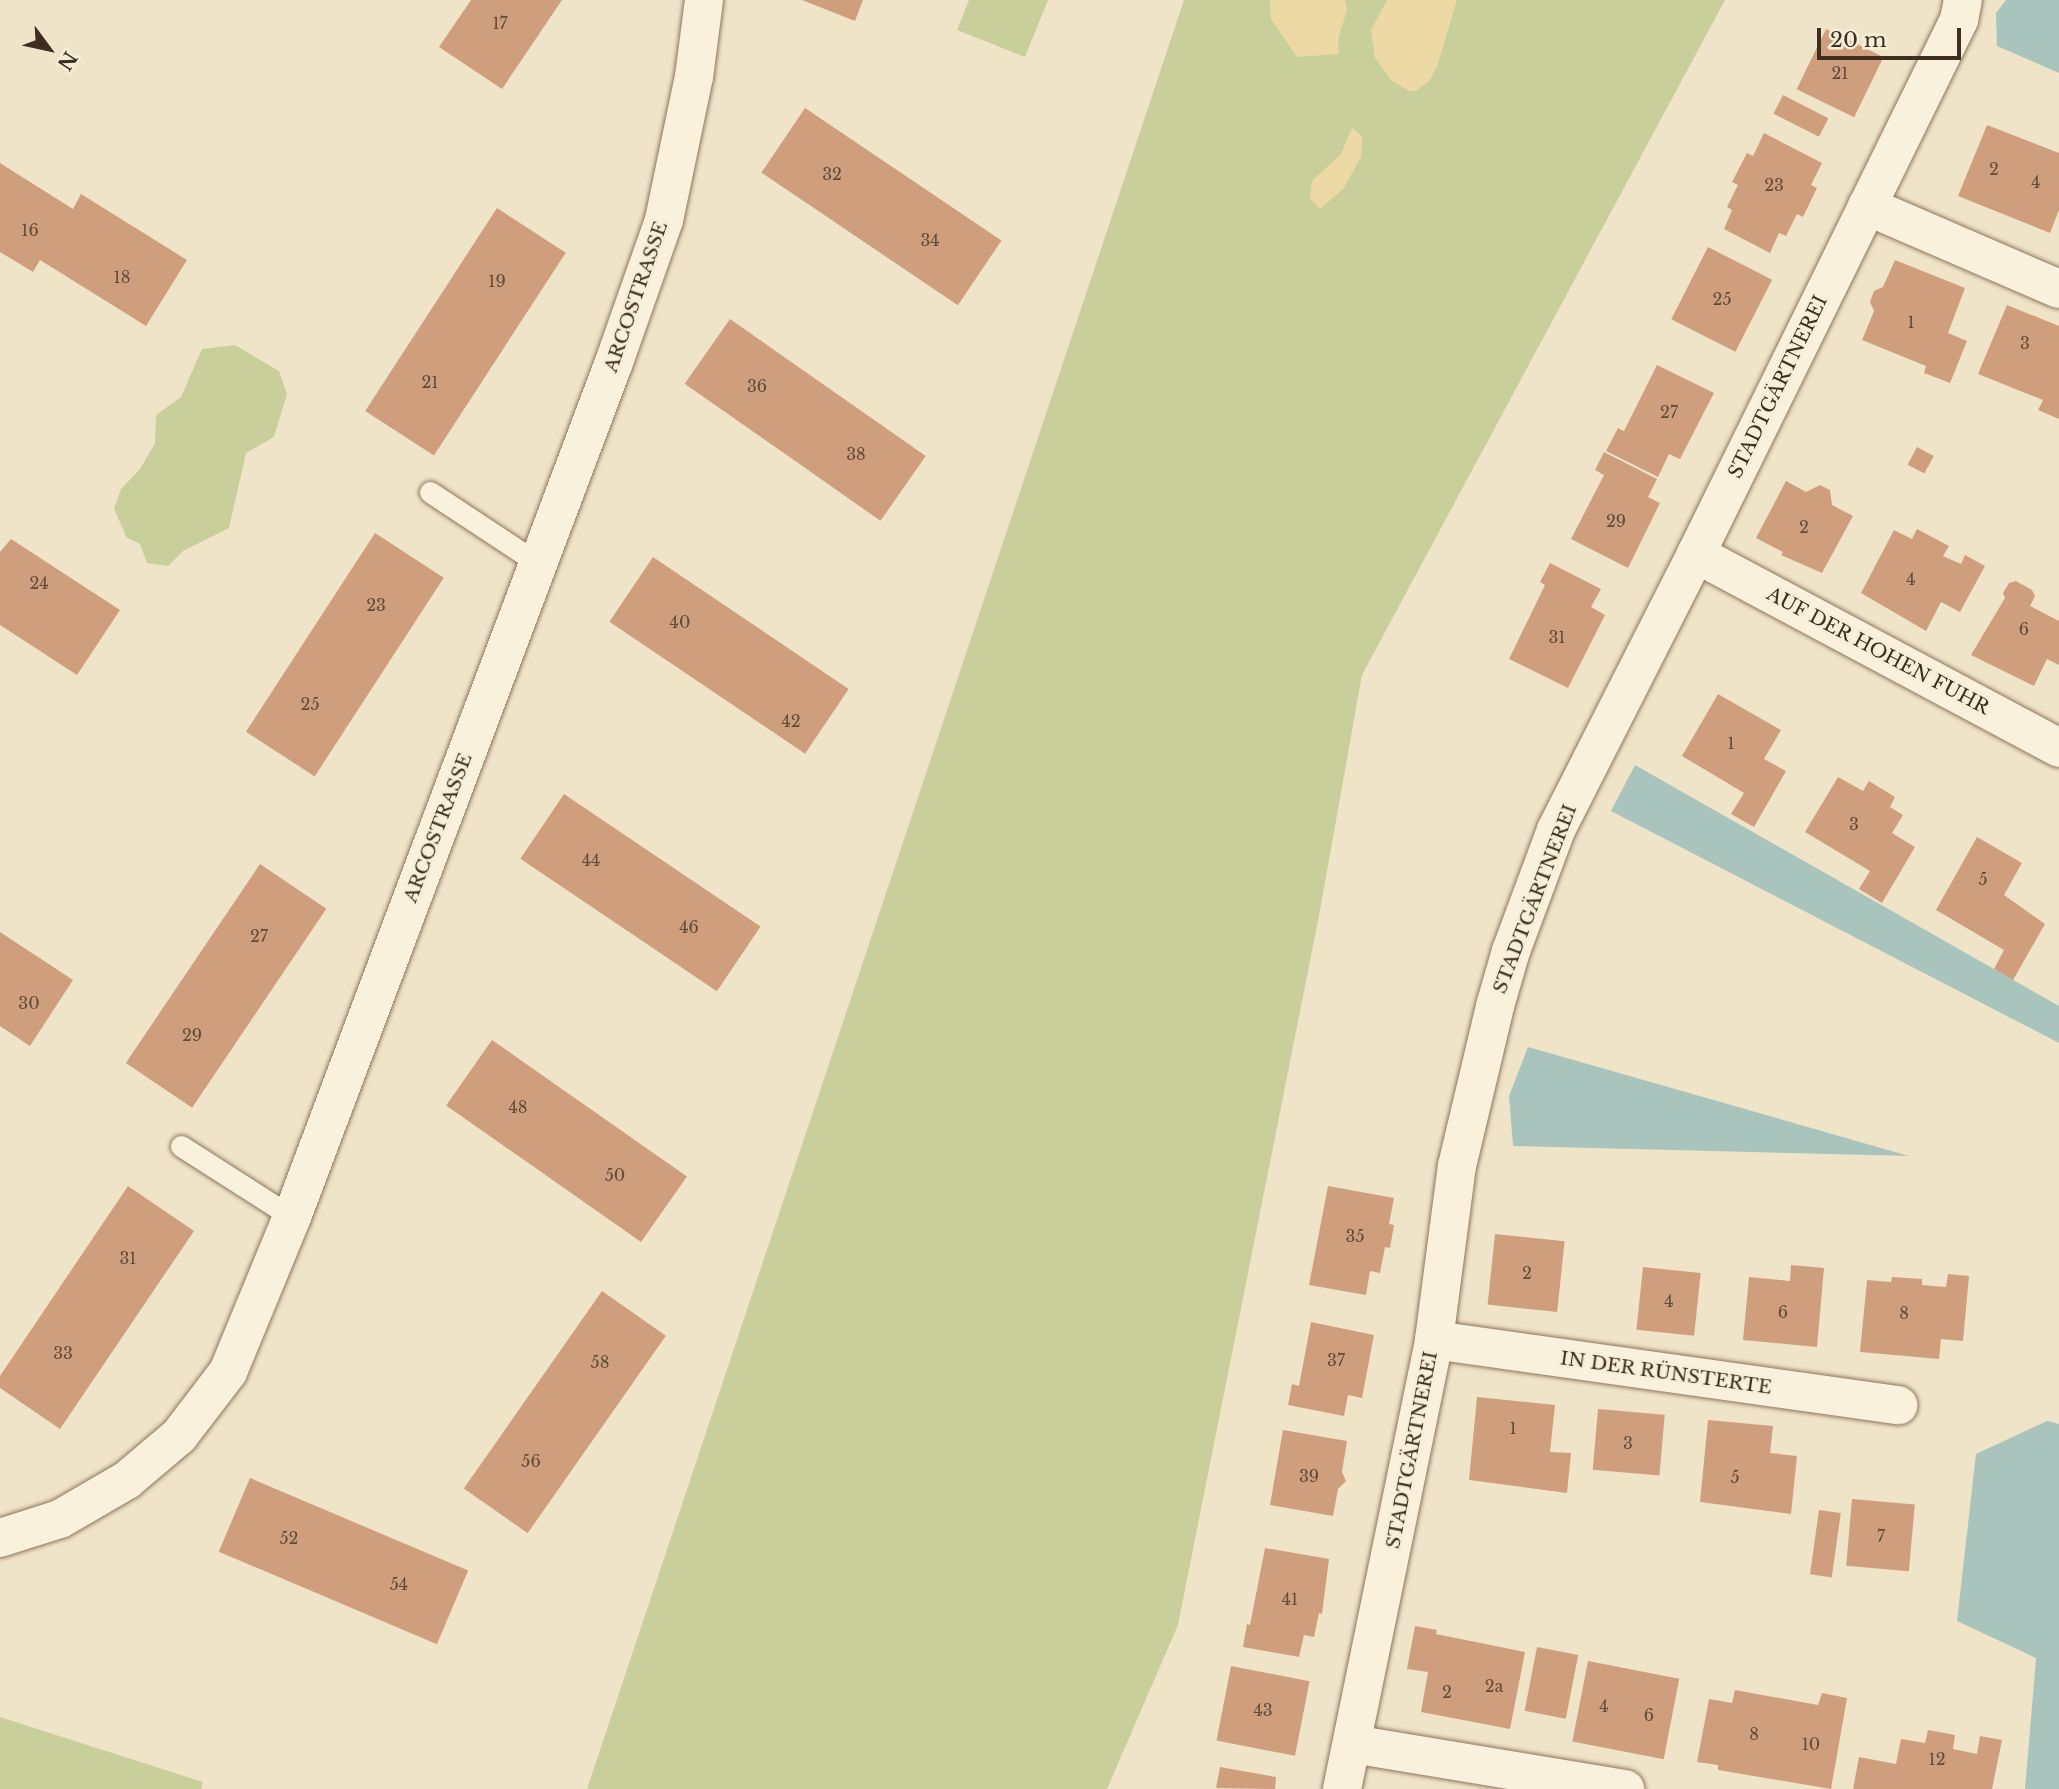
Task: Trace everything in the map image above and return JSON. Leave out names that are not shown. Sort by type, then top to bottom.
[{"type":"street","name":"ARCOSTRASSE","points":[[0,1538],[60,1519],[127,1480],[179,1436],[228,1372],[292,1217],[538,564],[664,220],[694,77],[704,0]]},
{"type":"street","name":"STADTGÄRTNEREI","points":[[1342,1789],[1434,1340],[1457,1166],[1494,1006],[1511,951],[1556,830],[1696,554],[1959,20],[1963,0]]},
{"type":"street","points":[[1867,206],[2059,289]]},
{"type":"street","name":"AUF DER HOHEN FUHR","points":[[1696,554],[2059,748]]},
{"type":"street","name":"IN DER RÜNSTERTE","points":[[1434,1340],[1898,1405]]},
{"type":"street","points":[[1353,1744],[1625,1789]]},
{"type":"lane","points":[[430,492],[538,564]]},
{"type":"lane","points":[[181,1146],[292,1217]]},
{"type":"green space","points":[[969,0],[1048,0],[1025,57],[957,30]]},
{"type":"green space","points":[[1184,0],[1725,0],[1362,675],[1319,916],[1178,1625],[1107,1789],[587,1789]]},
{"type":"green space","points":[[235,345],[279,371],[287,394],[274,437],[246,453],[229,528],[183,551],[168,566],[147,563],[140,544],[127,538],[114,509],[121,489],[140,469],[155,443],[156,415],[181,397],[202,349]]},
{"type":"green space","points":[[0,1717],[203,1782],[201,1789],[0,1789]]},
{"type":"sand","points":[[1270,0],[1345,0],[1347,10],[1338,40],[1339,54],[1297,57],[1271,19]]},
{"type":"sand","points":[[1387,0],[1457,0],[1437,67],[1429,81],[1416,91],[1409,91],[1391,80],[1375,58],[1371,30]]},
{"type":"sand","points":[[1352,128],[1362,136],[1361,157],[1343,189],[1320,209],[1310,198],[1312,181],[1341,154]]},
{"type":"water","points":[[2006,0],[2059,0],[2059,73],[1997,46],[1996,13]]},
{"type":"water","points":[[1635,765],[2059,1006],[2059,1043],[1611,811]]},
{"type":"water","points":[[1528,1047],[1909,1156],[1513,1146],[1509,1096]]},
{"type":"water","points":[[2047,1421],[2059,1424],[2059,1789],[2025,1789],[2036,1658],[1957,1621],[1976,1454]]},
{"type":"building","points":[[471,0],[562,0],[502,89],[439,47]]},
{"type":"building","points":[[802,0],[863,0],[855,21]]},
{"type":"building","points":[[1826,29],[1884,57],[1854,117],[1797,89]]},
{"type":"building","points":[[1783,95],[1828,118],[1819,137],[1773,114]]},
{"type":"building","points":[[805,108],[1001,241],[958,305],[761,173]]},
{"type":"building","points":[[1987,125],[2059,153],[2059,210],[2050,233],[1958,196]]},
{"type":"building","points":[[1764,133],[1822,163],[1811,185],[1817,188],[1803,217],[1797,214],[1786,236],[1779,233],[1770,253],[1724,229],[1732,210],[1727,207],[1738,185],[1732,182],[1747,153],[1753,156]]},
{"type":"building","points":[[0,163],[73,209],[81,194],[187,260],[146,326],[40,260],[33,272],[0,252]]},
{"type":"building","points":[[497,208],[566,253],[434,456],[365,411]]},
{"type":"building","points":[[1708,247],[1772,280],[1735,352],[1671,319]]},
{"type":"building","points":[[1895,260],[1965,288],[1948,333],[1967,341],[1950,383],[1924,373],[1926,366],[1862,340],[1874,311],[1870,302],[1874,291],[1883,287]]},
{"type":"building","points":[[2007,305],[2059,326],[2059,419],[2038,410],[2043,400],[1978,374]]},
{"type":"building","points":[[730,319],[926,456],[880,521],[685,384]]},
{"type":"building","points":[[1657,365],[1714,393],[1680,459],[1669,454],[1658,477],[1606,451],[1618,428],[1624,431]]},
{"type":"building","points":[[1917,447],[1934,456],[1924,474],[1908,465]]},
{"type":"building","points":[[1604,452],[1657,479],[1648,497],[1660,503],[1628,568],[1571,539],[1604,475],[1595,470]]},
{"type":"building","points":[[1786,481],[1806,492],[1820,485],[1830,490],[1832,505],[1853,516],[1822,573],[1781,555],[1783,552],[1756,538]]},
{"type":"building","points":[[1917,529],[1949,546],[1943,556],[1961,564],[1965,555],[1985,566],[1960,612],[1941,602],[1926,631],[1861,593],[1894,530],[1912,539]]},
{"type":"building","points":[[375,533],[444,578],[315,776],[246,732]]},
{"type":"building","points":[[11,539],[120,610],[77,675],[0,625],[0,552]]},
{"type":"building","points":[[653,557],[849,689],[805,754],[609,622]]},
{"type":"building","points":[[1550,563],[1601,589],[1591,607],[1605,615],[1568,688],[1509,659],[1545,585],[1540,582]]},
{"type":"building","points":[[2016,581],[2032,590],[2035,596],[2030,606],[2059,621],[2059,665],[2047,659],[2034,686],[1971,655],[2005,598],[2003,593],[2009,583]]},
{"type":"building","points":[[1718,694],[1781,730],[1764,759],[1786,771],[1754,827],[1731,814],[1744,793],[1682,756]]},
{"type":"building","points":[[1838,777],[1863,791],[1869,781],[1895,797],[1890,807],[1903,815],[1892,833],[1915,847],[1882,903],[1859,889],[1870,871],[1805,832]]},
{"type":"building","points":[[564,794],[760,927],[717,991],[520,859]]},
{"type":"building","points":[[1977,837],[2022,863],[2004,895],[2045,924],[2013,980],[1994,969],[2004,950],[1936,910]]},
{"type":"building","points":[[260,864],[326,909],[192,1108],[126,1063]]},
{"type":"building","points":[[0,932],[73,980],[30,1046],[0,1026]]},
{"type":"building","points":[[492,1040],[687,1177],[641,1242],[446,1106]]},
{"type":"building","points":[[128,1186],[194,1231],[60,1429],[0,1388],[0,1376]]},
{"type":"building","points":[[1328,1186],[1394,1198],[1389,1224],[1394,1225],[1390,1248],[1385,1247],[1380,1273],[1370,1271],[1366,1295],[1309,1285]]},
{"type":"building","points":[[1495,1234],[1565,1241],[1557,1312],[1488,1305]]},
{"type":"building","points":[[1791,1265],[1824,1268],[1817,1347],[1743,1340],[1749,1277],[1790,1281]]},
{"type":"building","points":[[1643,1267],[1701,1273],[1694,1336],[1636,1330]]},
{"type":"building","points":[[1948,1274],[1969,1276],[1963,1341],[1941,1339],[1939,1359],[1860,1352],[1867,1280],[1891,1282],[1892,1277],[1922,1279],[1922,1285],[1946,1287]]},
{"type":"building","points":[[602,1291],[666,1336],[528,1533],[464,1488]]},
{"type":"building","points":[[1311,1322],[1374,1335],[1362,1398],[1348,1395],[1344,1416],[1288,1405],[1292,1384],[1299,1386]]},
{"type":"building","points":[[1477,1397],[1555,1405],[1550,1452],[1571,1453],[1567,1493],[1469,1480]]},
{"type":"building","points":[[1598,1409],[1665,1415],[1659,1476],[1593,1470]]},
{"type":"building","points":[[1708,1420],[1773,1426],[1770,1453],[1797,1456],[1791,1514],[1700,1502]]},
{"type":"building","points":[[1283,1430],[1347,1441],[1342,1472],[1346,1481],[1338,1489],[1333,1516],[1270,1505]]},
{"type":"building","points":[[250,1478],[468,1571],[437,1644],[219,1552]]},
{"type":"building","points":[[1852,1499],[1915,1504],[1909,1571],[1846,1566]]},
{"type":"building","points":[[1819,1510],[1841,1513],[1832,1577],[1810,1574]]},
{"type":"building","points":[[1265,1548],[1329,1559],[1322,1614],[1319,1613],[1314,1637],[1304,1635],[1299,1657],[1243,1647]]},
{"type":"building","points":[[1415,1626],[1437,1630],[1436,1634],[1525,1652],[1510,1729],[1421,1712],[1428,1672],[1407,1669]]},
{"type":"building","points":[[1537,1647],[1578,1655],[1566,1719],[1525,1711]]},
{"type":"building","points":[[1588,1661],[1679,1679],[1664,1759],[1572,1741]]},
{"type":"building","points":[[1231,1666],[1310,1681],[1295,1756],[1216,1741]]},
{"type":"building","points":[[1735,1690],[1818,1705],[1822,1693],[1847,1698],[1831,1789],[1718,1770],[1718,1765],[1697,1762],[1709,1699],[1732,1703]]},
{"type":"building","points":[[1928,1730],[1955,1735],[1953,1749],[1977,1754],[1980,1736],[2002,1740],[1992,1789],[1853,1789],[1859,1757],[1896,1764],[1901,1739],[1925,1743]]},
{"type":"building","points":[[1220,1767],[1276,1777],[1275,1789],[1216,1788]]}]
